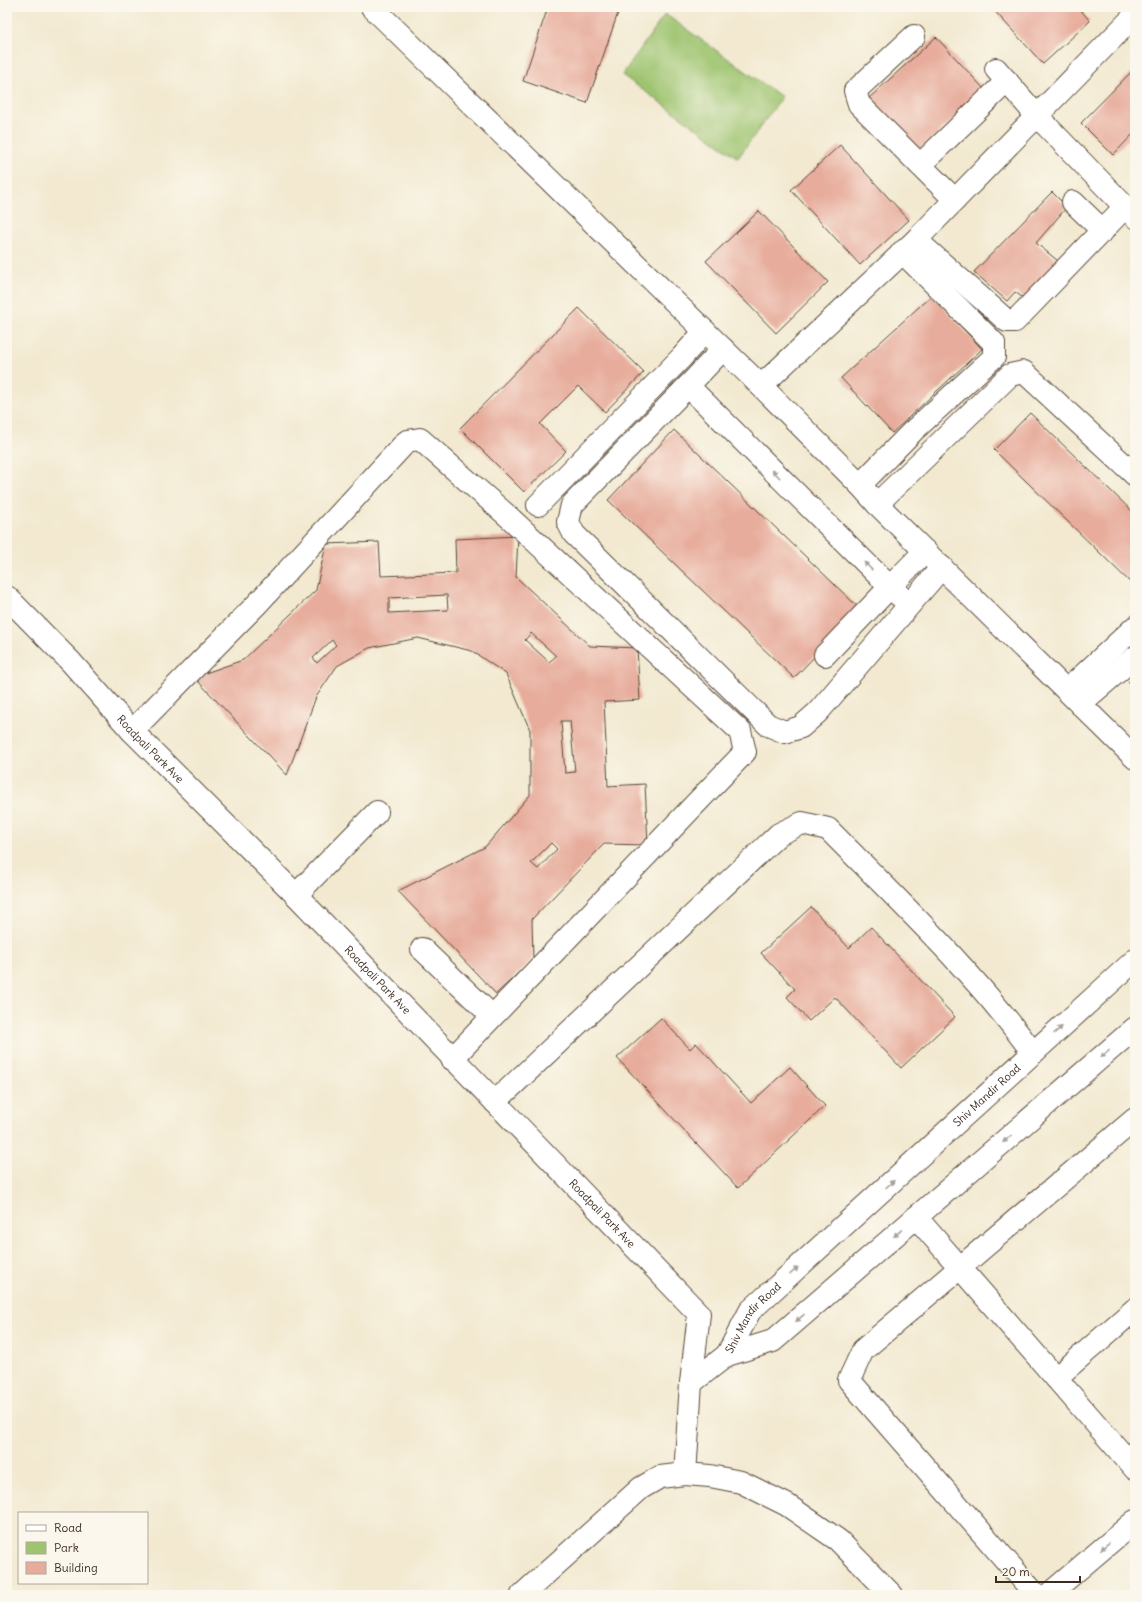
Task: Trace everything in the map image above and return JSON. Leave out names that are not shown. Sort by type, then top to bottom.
[{"type":"street","points":[[372,7],[705,331],[860,485],[877,504],[1135,758]]},
{"type":"street","points":[[760,386],[909,246],[1135,15]]},
{"type":"street","points":[[914,36],[855,91],[859,104],[955,200]]},
{"type":"street","points":[[909,246],[1008,321],[1015,321],[1103,231],[1130,212],[1037,116],[1001,75],[920,165]]},
{"type":"street","points":[[1073,202],[1103,231]]},
{"type":"street","points":[[860,485],[913,431],[994,357],[994,343],[909,246]]},
{"type":"street","points":[[538,505],[682,357],[705,331]]},
{"type":"street","points":[[723,349],[572,505],[568,522],[574,534],[768,725],[786,732],[801,727],[818,712],[942,567]]},
{"type":"street","points":[[877,504],[1010,375],[1024,372],[1135,475]]},
{"type":"street","points":[[688,386],[909,606]]},
{"type":"street","points":[[132,731],[257,604],[407,441],[420,439],[510,518],[740,731],[745,752],[452,1058]]},
{"type":"street","points":[[825,656],[925,551]]},
{"type":"street","name":"Roadpali Park Ave","points":[[7,597],[70,662],[132,731],[296,896],[699,1314],[691,1383]]},
{"type":"street","points":[[1074,697],[1135,627]]},
{"type":"street","points":[[1074,697],[1135,657]]},
{"type":"street","points":[[296,896],[377,812]]},
{"type":"street","points":[[496,1102],[779,834],[802,823],[828,829],[966,970],[1013,1026],[1033,1053]]},
{"type":"street","points":[[422,949],[492,1016]]},
{"type":"street","name":"Shiv Mandir Road","points":[[727,1355],[750,1311],[1135,960]]},
{"type":"street","name":"Shiv Mandir Road","points":[[727,1355],[773,1341],[1135,1028]]},
{"type":"street","points":[[1036,1595],[849,1380],[863,1350],[1135,1119]]},
{"type":"street","points":[[916,1217],[1135,1469]]},
{"type":"street","points":[[1056,1378],[1135,1308]]},
{"type":"street","points":[[685,1474],[691,1383],[727,1355]]},
{"type":"street","points":[[522,1595],[641,1488],[660,1477],[685,1474],[710,1476],[741,1482],[787,1506],[838,1540],[892,1595]]},
{"type":"street","points":[[1048,1595],[1135,1521]]},
{"type":"green space","points":[[665,14],[782,97],[738,158],[622,75]]},
{"type":"building","points":[[548,7],[620,7],[587,103],[523,81]]},
{"type":"building","points":[[991,7],[1078,7],[1090,21],[1043,64]]},
{"type":"building","points":[[936,37],[985,90],[917,152],[868,99]]},
{"type":"building","points":[[1135,68],[1135,132],[1113,155],[1081,123]]},
{"type":"building","points":[[840,145],[909,220],[860,265],[791,190]]},
{"type":"building","points":[[1052,192],[1067,207],[1036,243],[1063,265],[1030,303],[1015,292],[1007,301],[974,272]]},
{"type":"building","points":[[759,211],[828,282],[776,333],[706,261]]},
{"type":"building","points":[[932,295],[982,349],[892,433],[841,378]]},
{"type":"building","points":[[579,308],[644,372],[605,412],[578,386],[540,424],[566,451],[524,492],[460,428]]},
{"type":"building","points":[[1030,413],[1135,514],[1135,587],[994,450]]},
{"type":"building","points":[[674,430],[860,609],[794,678],[608,500]]},
{"type":"building","points":[[518,536],[516,577],[590,646],[637,648],[640,700],[604,702],[608,786],[645,784],[648,845],[604,844],[532,919],[533,959],[496,994],[398,891],[485,847],[530,795],[530,730],[506,674],[472,651],[418,638],[369,648],[337,666],[316,697],[287,775],[194,677],[243,660],[316,590],[326,544],[379,542],[381,576],[456,573],[455,539]],"holes":[[[447,595],[448,610],[389,613],[389,598]],[[531,633],[556,656],[549,662],[525,640]],[[332,640],[336,645],[317,663],[313,658]],[[561,721],[570,721],[575,772],[565,773]],[[551,843],[557,849],[538,869],[531,863]]]},
{"type":"building","points":[[1135,677],[1135,690],[1128,682]]},
{"type":"building","points":[[811,907],[849,948],[871,927],[955,1017],[901,1068],[835,997],[809,1021],[787,997],[795,989],[761,953]]},
{"type":"building","points":[[661,1018],[690,1049],[696,1043],[751,1103],[790,1067],[825,1106],[738,1188],[617,1058]]}]
